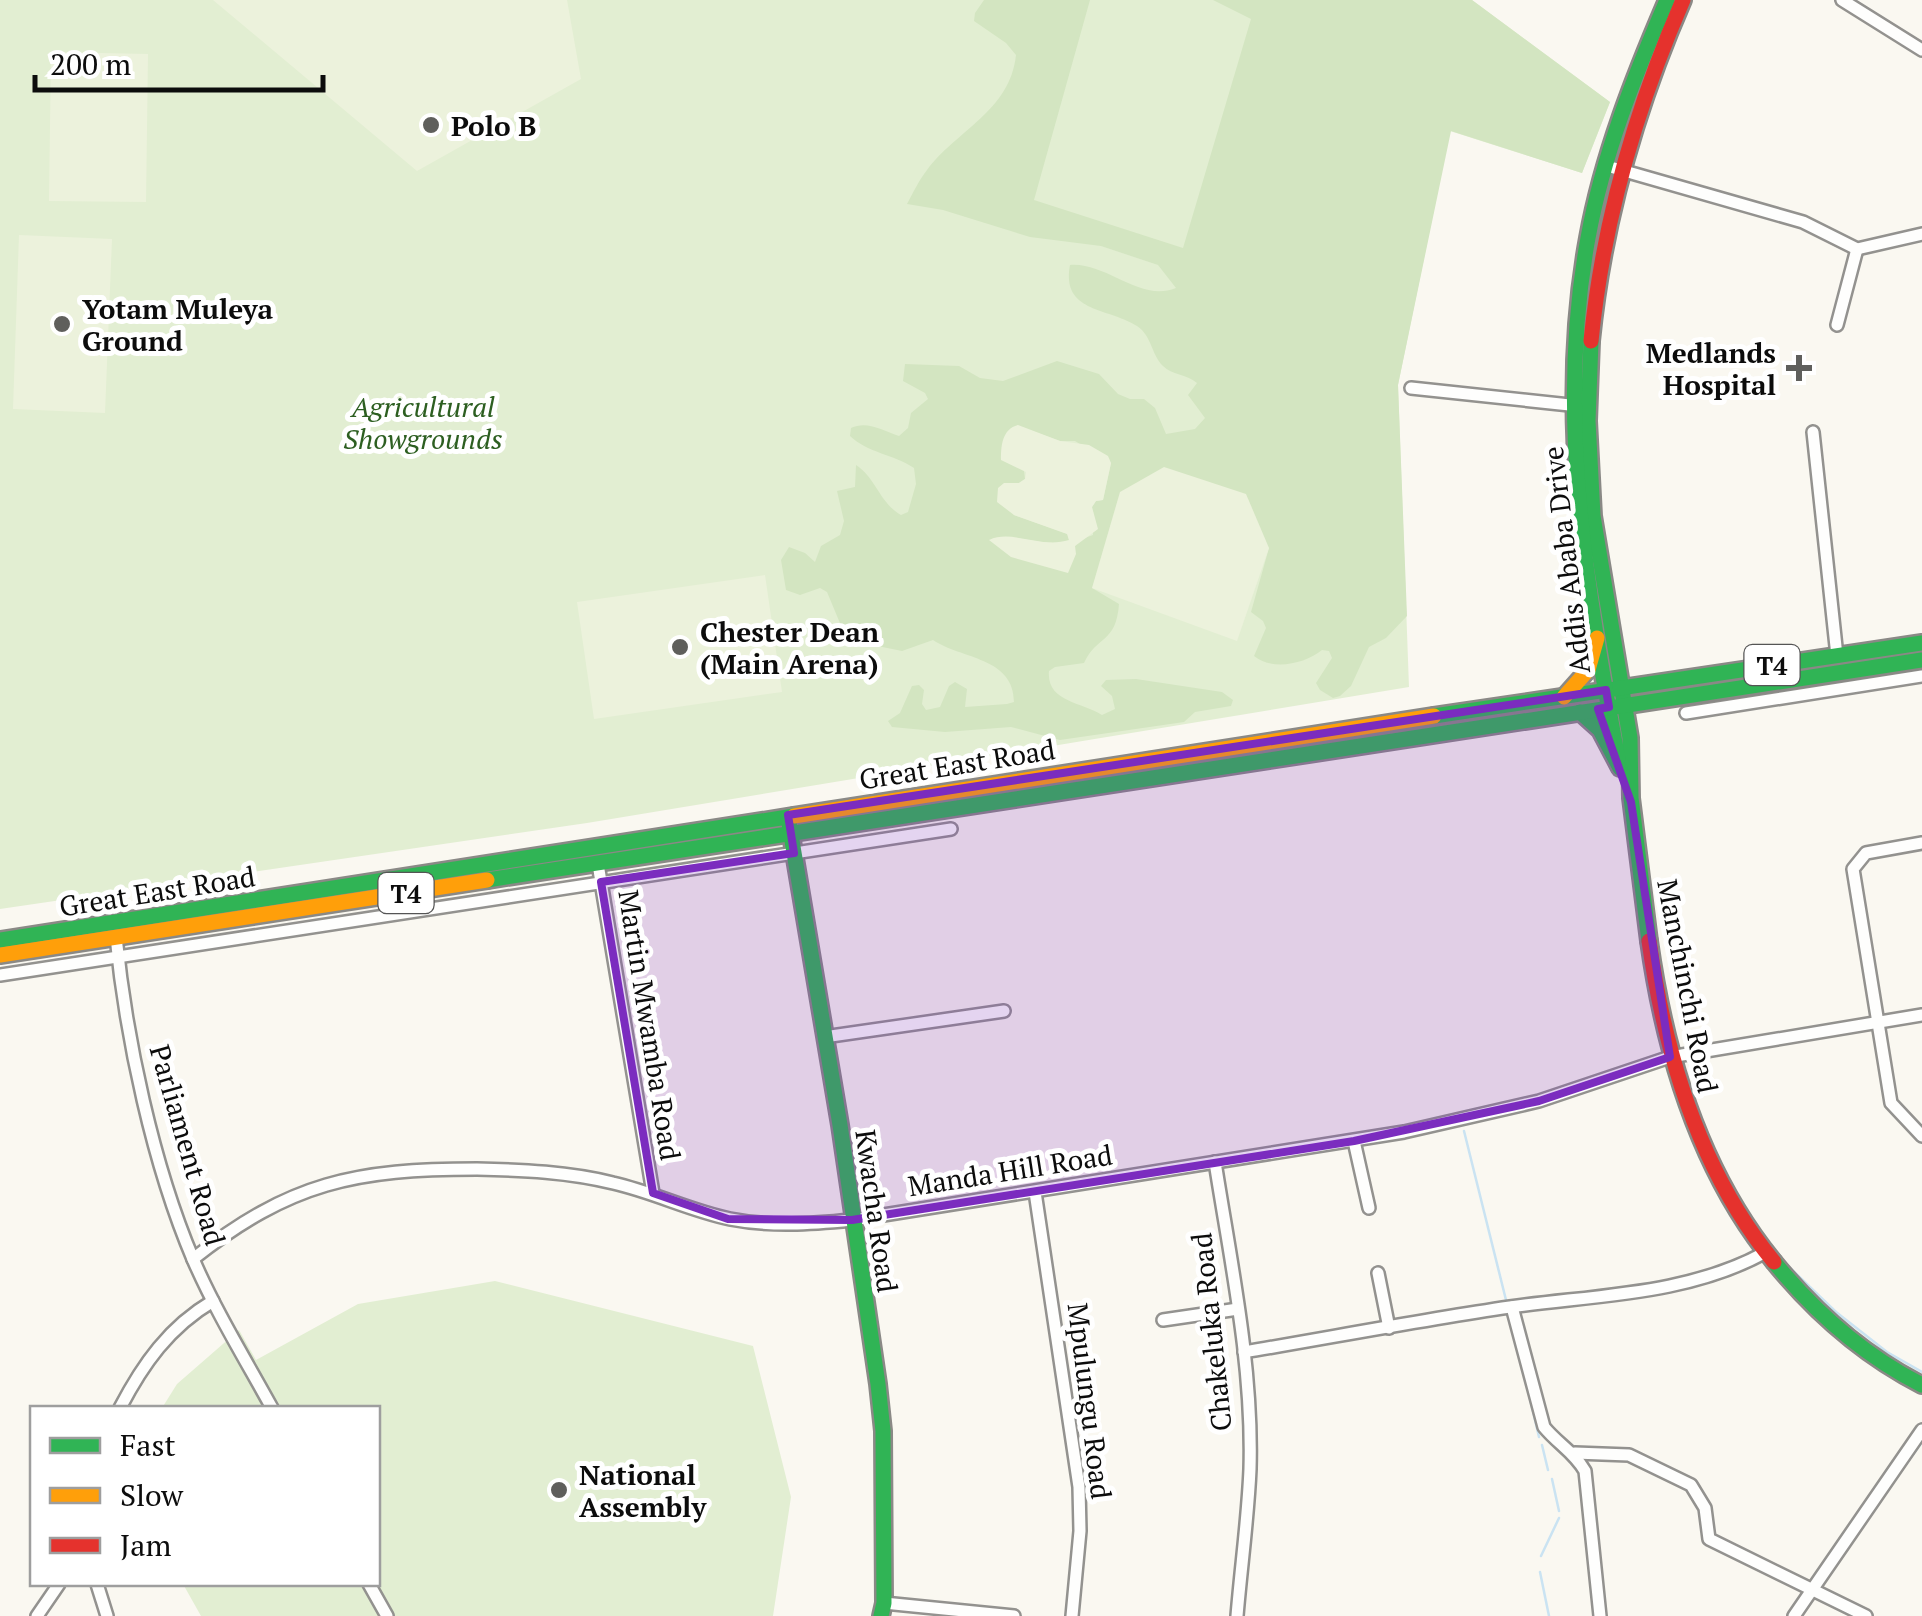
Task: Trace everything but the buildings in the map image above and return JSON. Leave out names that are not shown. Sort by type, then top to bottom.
[{"type":"main road","name":"Addis Ababa Drive","points":[[1615,698],[1597,638],[1577,487],[1582,406],[1580,306],[1589,239],[1633,83],[1672,2]]},
{"type":"main road","name":"Addis Ababa Drive","points":[[1582,406],[1594,520],[1618,670],[1615,698]]},
{"type":"main road","points":[[1564,697],[1588,670],[1597,638]]},
{"type":"main road","name":"Great East Road","points":[[0,955],[1580,712],[1639,685],[1922,643]]},
{"type":"main road","name":"Great East Road","points":[[0,940],[1564,697],[1615,698],[1922,660]]},
{"type":"main road","points":[[1618,670],[1639,685]]},
{"type":"main road","name":"Manchinchi Road","points":[[1615,698],[1620,768],[1631,802]]},
{"type":"main road","name":"Manchinchi Road","points":[[1615,698],[1632,757],[1631,802],[1655,982],[1670,1057],[1701,1148],[1734,1210],[1764,1253],[1816,1310],[1871,1353],[1922,1385]]},
{"type":"main road","points":[[1580,712],[1601,727],[1620,768]]},
{"type":"main road","name":"Kwacha Road","points":[[788,815],[883,1431],[882,1609]]},
{"type":"street","points":[[1842,0],[1922,50]]},
{"type":"street","points":[[1612,167],[1802,222],[1857,249],[1922,234]]},
{"type":"street","points":[[1837,325],[1857,249]]},
{"type":"street","points":[[1411,388],[1582,406]]},
{"type":"street","points":[[1813,432],[1836,656]]},
{"type":"street","points":[[1686,712],[1922,676]]},
{"type":"street","points":[[0,975],[951,829]]},
{"type":"street","points":[[1922,843],[1866,853],[1853,869],[1891,1103],[1922,1136]]},
{"type":"street","name":"Martin Mwamba Road","points":[[598,864],[652,1193]]},
{"type":"street","name":"Parliament Road","points":[[116,937],[145,1104],[194,1260],[271,1406]]},
{"type":"street","points":[[824,1037],[1004,1011]]},
{"type":"street","name":"Manda Hill Road","points":[[194,1260],[258,1214],[302,1192],[372,1174],[420,1168],[519,1169],[596,1179],[728,1219],[792,1226],[852,1220],[1354,1141],[1539,1101],[1670,1057],[1922,1015]]},
{"type":"street","points":[[1354,1141],[1369,1208]]},
{"type":"street","name":"Chakeluka Road","points":[[1215,1162],[1244,1352],[1250,1469],[1237,1616]]},
{"type":"street","name":"Mpulungu Road","points":[[1036,1192],[1079,1487],[1080,1531],[1072,1616]]},
{"type":"street","points":[[1244,1352],[1512,1306],[1636,1293],[1735,1269],[1764,1253]]},
{"type":"street","points":[[1378,1273],[1389,1328]]},
{"type":"street","points":[[121,1406],[158,1347],[186,1317],[213,1301]]},
{"type":"street","points":[[1512,1306],[1544,1427],[1556,1442],[1575,1453],[1629,1454],[1663,1468],[1691,1485],[1705,1508],[1709,1539],[1866,1616]]},
{"type":"street","points":[[1163,1320],[1238,1308]]},
{"type":"street","points":[[1794,1616],[1922,1430]]},
{"type":"street","points":[[1575,1453],[1585,1471],[1600,1616]]},
{"type":"street","points":[[38,1616],[58,1586]]},
{"type":"street","points":[[98,1586],[107,1616]]},
{"type":"street","points":[[370,1586],[387,1616]]},
{"type":"street","points":[[882,1609],[1014,1616]]},
{"type":"highlighted area","points":[[1606,690],[1609,707],[1598,709],[1631,802],[1670,1057],[1539,1101],[1354,1141],[852,1220],[728,1219],[653,1193],[601,882],[794,853],[788,815]]},
{"type":"green space","name":"Agricultural Showgrounds","points":[[0,0],[1472,0],[1610,102],[1582,173],[1450,131],[1398,385],[1409,687],[587,823],[0,909]]},
{"type":"green space","name":"Polo B","points":[[213,0],[567,0],[581,79],[417,171]]},
{"type":"green space","points":[[984,0],[1090,0],[1034,200],[1183,248],[1251,19],[1213,0],[1472,0],[1610,102],[1582,173],[1451,131],[1398,385],[1407,616],[1386,638],[1369,647],[1351,686],[1340,696],[1333,698],[1316,683],[1332,658],[1329,651],[1322,650],[1288,664],[1261,661],[1254,656],[1266,628],[1251,612],[1269,548],[1092,588],[1119,604],[1114,626],[1084,663],[1049,671],[1053,689],[1059,695],[1102,715],[1115,709],[1112,696],[1101,686],[1106,680],[1136,679],[1222,692],[1233,700],[1231,706],[1195,712],[1184,722],[1060,740],[1011,727],[945,732],[892,727],[888,721],[900,713],[912,686],[919,685],[924,690],[922,704],[926,710],[940,707],[949,686],[955,682],[967,689],[965,707],[1014,702],[1012,687],[996,668],[933,640],[902,651],[858,642],[842,628],[827,592],[820,588],[800,595],[786,590],[781,560],[789,547],[815,562],[821,546],[840,535],[844,521],[837,491],[855,487],[856,465],[894,510],[901,515],[908,512],[916,484],[914,468],[850,436],[851,428],[863,425],[899,436],[908,428],[911,413],[928,399],[925,393],[903,381],[905,364],[959,366],[980,378],[1003,381],[1057,361],[1099,374],[1118,394],[1144,399],[1155,408],[1166,434],[1195,429],[1205,418],[1188,395],[1197,383],[1163,366],[1137,326],[1080,300],[1069,281],[1070,265],[1097,269],[1149,290],[1176,288],[1158,265],[1101,246],[1030,237],[943,210],[907,204],[927,170],[993,105],[1012,74],[1016,55],[1006,43],[974,21]],"holes":[[[1018,426],[1060,441],[1075,441],[1111,463],[1103,500],[1092,507],[1093,535],[1079,540],[1075,546],[990,541],[1069,541],[1068,534],[1014,515],[1004,483],[1025,479]]]},
{"type":"green space","points":[[51,52],[148,54],[146,202],[49,201]]},
{"type":"green space","name":"Yotam Muleya Ground","points":[[19,235],[112,239],[105,413],[13,409]]},
{"type":"green space","points":[[1018,425],[1060,441],[1089,445],[1108,456],[1111,463],[1103,500],[1092,507],[1098,529],[1075,546],[1068,573],[1011,557],[989,540],[1069,540],[1067,534],[1014,515],[997,502],[998,488],[1004,483],[1025,479],[1026,472],[1001,460],[1006,434]]},
{"type":"green space","points":[[1164,467],[1246,494],[1269,548],[1237,641],[1092,588],[1120,492]]},
{"type":"green space","name":"Chester Dean (Main Arena)","points":[[765,575],[782,692],[594,719],[577,602]]},
{"type":"green space","points":[[495,1281],[753,1346],[791,1497],[773,1616],[201,1616],[184,1586],[380,1586],[380,1406],[163,1406],[177,1384],[239,1330],[256,1360],[358,1304]]},
{"type":"waterway","points":[[1464,1131],[1506,1300]]},
{"type":"waterway","points":[[1755,1227],[1785,1263],[1836,1312],[1887,1352],[1922,1372]]},
{"type":"waterway","points":[[1523,1369],[1539,1437]]},
{"type":"waterway","points":[[1891,1485],[1922,1442]]},
{"type":"waterway","points":[[1542,1445],[1548,1470]]},
{"type":"waterway","points":[[1552,1479],[1559,1511]]},
{"type":"waterway","points":[[1541,1556],[1559,1518]]},
{"type":"waterway","points":[[1540,1572],[1549,1616]]},
{"type":"waterway","points":[[1801,1616],[1806,1608]]},
{"type":"traffic: fast","points":[[1618,759],[1595,630],[1579,499],[1575,434],[1579,303],[1602,177],[1631,87],[1667,0]]},
{"type":"traffic: fast","points":[[1591,341],[1588,421],[1593,516],[1630,738],[1631,798],[1649,941]]},
{"type":"traffic: fast","points":[[1434,716],[1922,643]]},
{"type":"traffic: fast","points":[[487,880],[1922,660]]},
{"type":"traffic: fast","points":[[1580,712],[1600,730],[1620,768]]},
{"type":"traffic: fast","points":[[0,940],[794,816]]},
{"type":"traffic: fast","points":[[789,823],[840,1125],[878,1384],[883,1431],[881,1616]]},
{"type":"traffic: fast","points":[[1774,1262],[1842,1331],[1922,1385]]},
{"type":"traffic: slow","points":[[1564,697],[1588,670],[1597,638]]},
{"type":"traffic: slow","points":[[794,816],[1434,716]]},
{"type":"traffic: slow","points":[[0,955],[487,880]]},
{"type":"traffic: jam","points":[[1591,341],[1604,253],[1624,167],[1650,83],[1683,0]]},
{"type":"traffic: jam","points":[[1649,941],[1665,1027],[1690,1110],[1726,1190],[1774,1262]]},
{"type":"place","name":"Polo B","points":[[431,125]]},
{"type":"place","name":"Yotam Muleya Ground","points":[[62,324]]},
{"type":"place","name":"Medlands Hospital","points":[[1799,368]]},
{"type":"place","name":"Chester Dean (Main Arena)","points":[[680,647]]},
{"type":"place","name":"National Assembly","points":[[559,1490]]}]
